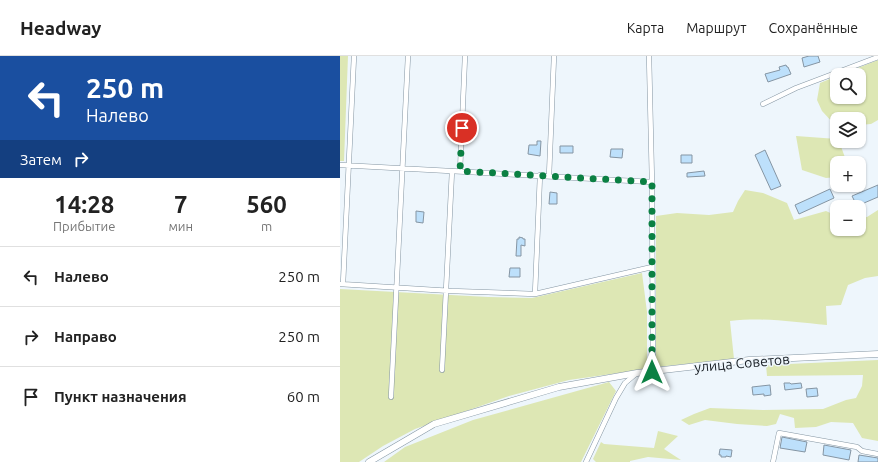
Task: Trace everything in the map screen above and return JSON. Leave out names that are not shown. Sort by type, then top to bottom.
[{"type":"main road","name":"улица Советов","points":[[369,462],[434,424],[559,387],[637,374],[749,360],[878,354]]},
{"type":"street","points":[[354,56],[342,284],[535,294],[652,267]]},
{"type":"street","points":[[391,397],[408,56]]},
{"type":"street","points":[[460,171],[465,56]]},
{"type":"street","points":[[549,176],[554,56]]},
{"type":"street","points":[[649,56],[652,182],[652,372]]},
{"type":"street","points":[[763,104],[796,88],[878,57]]},
{"type":"street","points":[[340,165],[652,182]]},
{"type":"street","points":[[442,370],[452,171]]},
{"type":"street","points":[[535,294],[540,176]]},
{"type":"street","points":[[592,462],[587,460],[616,398],[625,383],[637,374]]},
{"type":"street","points":[[773,462],[779,433],[857,447],[862,451],[878,454]]},
{"type":"green space","points":[[340,56],[348,56],[344,161],[340,161]]},
{"type":"green space","points":[[878,60],[878,120],[871,124],[866,124],[866,112],[830,112],[830,120],[822,111],[817,100],[820,83],[830,79],[830,104],[866,104],[866,68],[858,68]]},
{"type":"green space","points":[[796,136],[830,138],[830,148],[842,148],[844,156],[830,156],[830,178],[826,178],[802,170]]},
{"type":"green space","points":[[745,190],[763,193],[787,203],[794,220],[826,211],[830,213],[830,236],[866,236],[866,217],[878,210],[878,276],[865,278],[848,285],[841,305],[826,306],[827,325],[767,320],[730,321],[734,359],[656,367],[656,216],[677,213],[709,215],[733,212]]},
{"type":"green space","points":[[642,273],[647,312],[647,369],[569,380],[509,396],[415,429],[383,446],[359,462],[340,462],[340,289],[532,298]]},
{"type":"green space","points":[[878,360],[878,441],[862,438],[853,423],[831,422],[816,427],[795,428],[794,418],[780,414],[776,424],[767,426],[705,420],[689,425],[681,420],[710,408],[763,410],[823,409],[846,400],[856,398],[862,386],[863,375],[767,376],[766,365]]},
{"type":"green space","points":[[609,382],[616,391],[581,462],[384,462],[405,447],[473,420]]},
{"type":"green space","points":[[658,431],[678,436],[664,449],[681,460],[648,457],[630,462],[596,462],[593,459],[601,442],[604,444],[654,448]]},
{"type":"building","points":[[818,56],[820,62],[804,67],[802,58]]},
{"type":"building","points":[[786,65],[791,74],[768,82],[765,74],[780,70],[779,67]]},
{"type":"building","points":[[537,141],[541,141],[540,156],[528,154],[529,145],[537,145]]},
{"type":"building","points":[[560,146],[573,146],[573,153],[560,153]]},
{"type":"building","points":[[611,149],[623,149],[622,158],[610,157]]},
{"type":"building","points":[[765,150],[781,186],[771,190],[755,155]]},
{"type":"building","points":[[681,155],[692,155],[692,163],[681,163]]},
{"type":"building","points":[[704,171],[705,176],[687,177],[687,173]]},
{"type":"building","points":[[878,185],[878,197],[866,202],[866,200],[854,200],[852,196],[861,192],[866,192],[866,190]]},
{"type":"building","points":[[830,189],[830,192],[834,198],[799,214],[795,205]]},
{"type":"building","points":[[550,192],[557,193],[557,204],[549,204]]},
{"type":"building","points":[[416,211],[424,212],[423,223],[416,222]]},
{"type":"building","points":[[519,237],[525,239],[525,246],[521,245],[521,256],[516,256],[517,239],[519,239]]},
{"type":"building","points":[[510,268],[520,268],[520,277],[509,277]]},
{"type":"building","points":[[784,383],[801,383],[802,388],[785,390]]},
{"type":"building","points":[[770,385],[771,395],[753,395],[752,387]]},
{"type":"building","points":[[817,388],[818,396],[807,397],[806,389]]},
{"type":"building","points":[[782,437],[807,442],[805,452],[780,448]]},
{"type":"building","points":[[824,445],[851,450],[849,460],[823,455]]},
{"type":"building","points":[[720,449],[732,450],[731,457],[721,457],[721,455],[719,455]]},
{"type":"building","points":[[859,455],[878,458],[878,462],[858,462]]},
{"type":"route","points":[[462,128],[460,171],[652,182],[652,372]]}]
